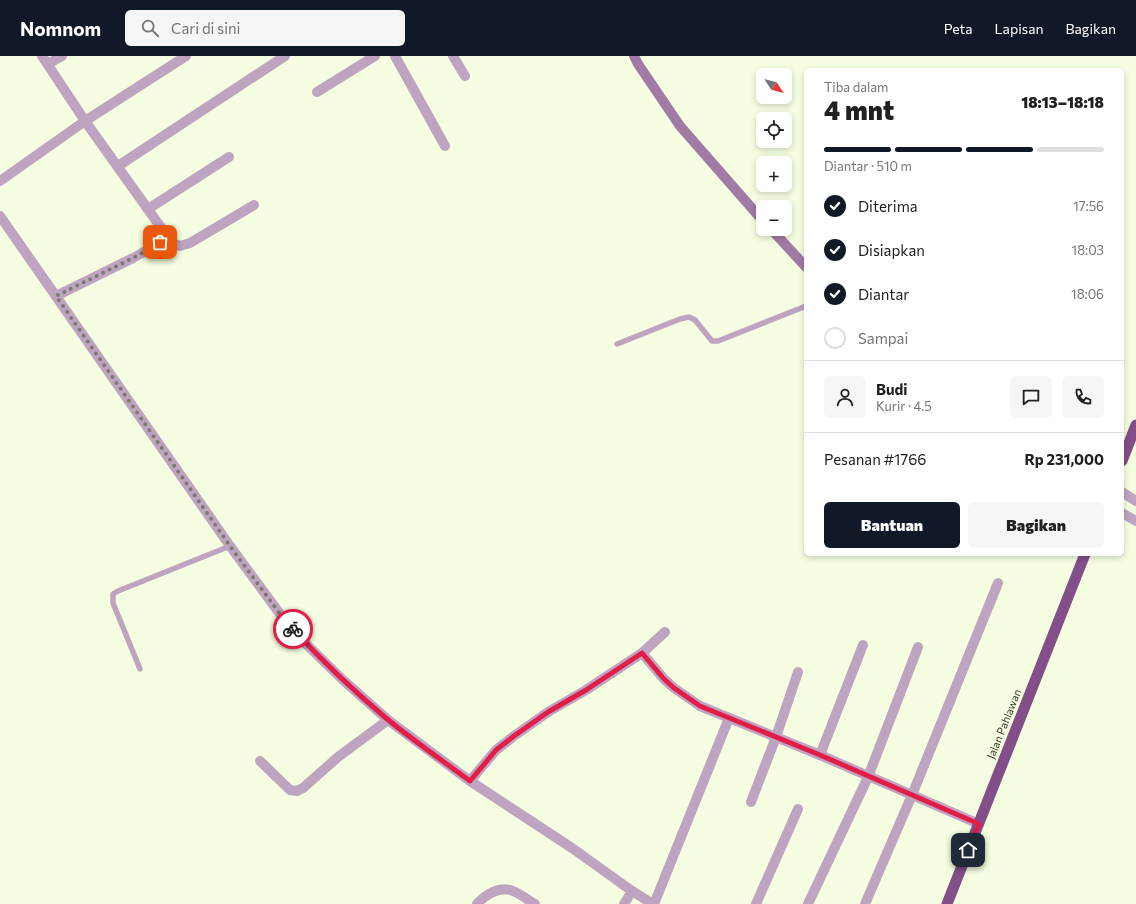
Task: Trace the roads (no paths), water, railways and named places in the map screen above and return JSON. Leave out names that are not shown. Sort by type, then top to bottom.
[{"type":"highway","points":[[1124,456],[1136,425]]},
{"type":"highway","name":"Jalan Pahlawan","points":[[947,904],[1084,556]]},
{"type":"main road","points":[[634,56],[680,126],[756,213]]},
{"type":"main road","points":[[777,236],[804,265]]},
{"type":"street","points":[[62,56],[45,60],[85,121],[118,166],[164,234],[172,243],[180,246],[190,243],[254,205]]},
{"type":"street","points":[[0,181],[85,121],[186,56]]},
{"type":"street","points":[[118,166],[285,56]]},
{"type":"street","points":[[317,92],[375,56]]},
{"type":"street","points":[[395,56],[445,146]]},
{"type":"street","points":[[453,56],[465,76]]},
{"type":"street","points":[[148,209],[229,157]]},
{"type":"street","points":[[0,216],[230,546],[280,614],[305,643],[343,680],[388,720],[470,781],[572,848],[632,891],[653,904],[729,718]]},
{"type":"street","points":[[56,296],[151,248],[160,242],[164,234]]},
{"type":"street","points":[[1124,493],[1136,501]]},
{"type":"street","points":[[1124,514],[1136,521]]},
{"type":"street","points":[[865,904],[912,795],[998,583]]},
{"type":"street","points":[[470,781],[496,750],[514,736],[548,712],[586,690],[642,653],[665,632]]},
{"type":"street","points":[[820,755],[863,645]]},
{"type":"street","points":[[808,904],[868,777],[918,648]]},
{"type":"street","points":[[642,653],[664,679],[674,688],[700,706],[820,755],[979,824]]},
{"type":"street","points":[[751,802],[776,737],[798,672]]},
{"type":"street","points":[[260,761],[290,790],[297,791],[303,788],[338,757],[388,720]]},
{"type":"street","points":[[756,904],[798,808]]},
{"type":"street","points":[[477,904],[488,894],[502,889],[511,890],[535,904]]},
{"type":"street","points":[[624,904],[632,891]]},
{"type":"lane","points":[[617,344],[680,319],[689,317],[695,320],[712,341],[718,341],[804,307]]},
{"type":"lane","points":[[140,669],[114,604],[113,594],[230,546]]}]
